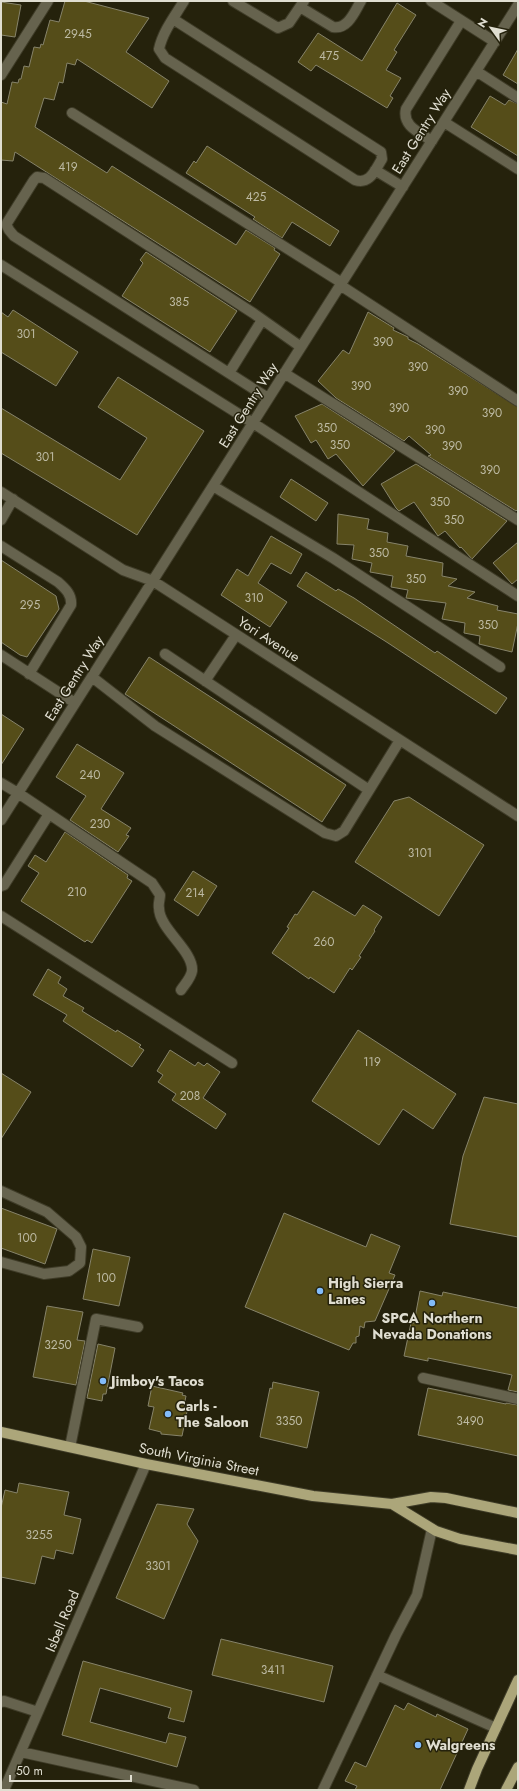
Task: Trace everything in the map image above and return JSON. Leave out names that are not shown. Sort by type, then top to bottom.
[{"type":"main road","name":"South Virginia Street","points":[[1,1432],[146,1464],[313,1496],[392,1504],[431,1498],[446,1498],[518,1513]]},
{"type":"main road","name":"South Virginia Street","points":[[392,1504],[432,1529],[460,1539],[518,1550]]},
{"type":"main road","points":[[469,1790],[518,1680]]},
{"type":"main road","points":[[506,1790],[518,1767]]},
{"type":"street","points":[[1,74],[48,1]]},
{"type":"street","points":[[173,19],[381,152],[382,159],[368,179],[362,182],[355,180],[165,58],[159,49],[161,40],[173,19],[184,1]]},
{"type":"street","points":[[233,1],[278,28],[289,23],[302,4],[333,27],[339,28],[348,22],[361,1]]},
{"type":"street","points":[[431,1],[495,42]]},
{"type":"street","name":"East Gentry Way","points":[[1,820],[518,5]]},
{"type":"street","points":[[432,141],[408,125],[404,116],[406,108],[461,21]]},
{"type":"street","points":[[476,71],[518,98]]},
{"type":"street","points":[[72,114],[341,284],[518,401]]},
{"type":"street","points":[[444,122],[518,168]]},
{"type":"street","points":[[375,170],[403,187]]},
{"type":"street","points":[[268,398],[8,230],[6,226],[7,223],[34,180],[37,177],[44,178],[262,320],[301,348]]},
{"type":"street","points":[[1,265],[253,423],[518,596]]},
{"type":"street","points":[[229,373],[262,320]]},
{"type":"street","points":[[284,373],[518,520]]},
{"type":"street","points":[[213,486],[333,558],[500,667]]},
{"type":"street","name":"Yori Avenue","points":[[1,492],[122,570],[152,581],[518,816]]},
{"type":"street","points":[[1,520],[13,500]]},
{"type":"street","points":[[1,546],[66,588],[71,599],[71,605],[29,674]]},
{"type":"street","points":[[205,681],[236,635]]},
{"type":"street","points":[[165,654],[369,790]]},
{"type":"street","points":[[1,655],[75,703]]},
{"type":"street","points":[[92,677],[155,726],[325,832],[336,836],[344,831],[400,740]]},
{"type":"street","points":[[1,783],[152,883],[160,895],[158,909],[162,918],[179,945],[187,953],[191,962],[192,970],[190,977],[182,990]]},
{"type":"street","points":[[1,886],[4,885],[49,814]]},
{"type":"street","points":[[1,916],[232,1063]]},
{"type":"street","points":[[1,1191],[47,1212],[76,1237],[81,1247],[80,1263],[69,1272],[44,1274],[1,1262]]},
{"type":"street","points":[[70,1447],[96,1319],[138,1327]]},
{"type":"street","points":[[422,1378],[518,1399]]},
{"type":"street","name":"Isbell Road","points":[[4,1790],[146,1464]]},
{"type":"street","points":[[324,1790],[416,1595],[432,1529]]},
{"type":"street","points":[[377,1675],[496,1728]]},
{"type":"street","points":[[1,1702],[4,1701],[38,1712]]},
{"type":"street","points":[[21,1752],[194,1790]]},
{"type":"building","points":[[65,1],[84,1],[149,18],[126,52],[169,81],[152,108],[77,59],[75,65],[67,63],[63,83],[59,82],[54,100],[44,98],[35,127],[107,173],[112,166],[236,245],[246,230],[275,248],[274,250],[280,254],[250,302],[15,152],[13,161],[1,160],[1,102],[7,104],[12,82],[18,83],[19,79],[21,79],[24,66],[29,67],[34,47],[40,48],[41,44],[43,45],[50,20],[59,22]]},
{"type":"building","points":[[1,2],[21,5],[15,37],[1,35]]},
{"type":"building","points":[[397,3],[416,15],[394,50],[397,52],[386,70],[401,78],[390,96],[393,98],[387,108],[316,65],[311,71],[298,62],[318,33],[362,61]]},
{"type":"building","points":[[518,49],[518,84],[503,75]]},
{"type":"building","points":[[490,96],[505,105],[509,100],[518,104],[518,156],[471,127]]},
{"type":"building","points":[[207,146],[339,231],[330,246],[292,222],[282,238],[253,219],[255,217],[186,173],[194,161],[196,163]]},
{"type":"building","points":[[146,252],[237,311],[210,352],[122,296],[143,263],[140,260]]},
{"type":"building","points":[[13,310],[78,352],[56,386],[1,352],[1,312],[8,317]]},
{"type":"building","points":[[368,312],[394,328],[393,330],[408,337],[408,339],[518,407],[518,509],[516,511],[428,456],[431,455],[409,436],[404,441],[336,398],[318,381],[343,350],[349,354]]},
{"type":"building","points":[[118,377],[204,431],[137,535],[1,453],[1,408],[120,480],[147,438],[98,407]]},
{"type":"building","points":[[322,404],[395,451],[363,486],[336,454],[328,459],[316,440],[311,443],[295,416]]},
{"type":"building","points":[[416,464],[507,521],[472,559],[445,531],[438,536],[414,502],[399,511],[381,484]]},
{"type":"building","points":[[291,479],[328,503],[316,521],[280,497]]},
{"type":"building","points":[[338,514],[369,519],[367,529],[388,533],[387,542],[408,546],[406,556],[443,563],[442,576],[457,579],[448,586],[475,592],[467,598],[498,606],[497,610],[518,614],[518,623],[512,652],[479,644],[480,636],[464,633],[465,623],[442,619],[446,603],[406,598],[408,590],[391,587],[393,576],[370,572],[372,563],[352,559],[354,545],[337,544]]},
{"type":"building","points":[[271,536],[302,554],[291,574],[271,563],[258,583],[287,602],[270,627],[221,595],[237,569],[248,576]]},
{"type":"building","points":[[518,542],[518,579],[512,584],[493,563]]},
{"type":"building","points":[[1,560],[56,596],[59,609],[27,657],[20,655],[1,642]]},
{"type":"building","points":[[306,572],[336,591],[338,589],[354,598],[435,653],[437,651],[507,698],[496,714],[385,641],[297,586]]},
{"type":"building","points":[[149,657],[346,785],[322,822],[125,694]]},
{"type":"building","points":[[1,714],[24,729],[1,765]]},
{"type":"building","points":[[77,744],[124,773],[101,809],[131,828],[126,835],[129,836],[118,852],[70,820],[86,796],[56,777]]},
{"type":"building","points":[[409,797],[484,845],[439,916],[355,862],[394,801]]},
{"type":"building","points":[[65,832],[128,875],[127,878],[132,881],[92,943],[87,940],[85,942],[21,901],[39,873],[28,866],[35,855],[46,862]]},
{"type":"building","points":[[193,871],[217,886],[198,916],[174,900]]},
{"type":"building","points":[[313,891],[355,916],[363,905],[382,917],[359,956],[361,957],[352,970],[350,968],[334,993],[310,977],[309,979],[272,953],[289,928],[287,927],[295,914],[297,915]]},
{"type":"building","points":[[48,969],[61,977],[58,983],[67,989],[63,996],[84,1008],[82,1011],[116,1032],[117,1030],[141,1045],[139,1047],[144,1050],[132,1067],[63,1021],[67,1015],[33,995]]},
{"type":"building","points":[[358,1030],[456,1094],[433,1129],[403,1109],[379,1145],[312,1101]]},
{"type":"building","points":[[170,1050],[195,1066],[198,1062],[204,1066],[207,1063],[220,1072],[203,1098],[226,1114],[216,1129],[172,1100],[176,1094],[158,1082],[163,1075],[157,1071]]},
{"type":"building","points":[[1,1073],[31,1092],[1,1139]]},
{"type":"building","points":[[484,1097],[518,1104],[518,1237],[450,1224],[463,1156]]},
{"type":"building","points":[[1,1208],[57,1229],[45,1264],[1,1248]]},
{"type":"building","name":"High Sierra Lanes","points":[[284,1213],[366,1247],[371,1234],[400,1246],[389,1273],[395,1275],[375,1321],[365,1322],[364,1328],[360,1326],[359,1336],[356,1337],[356,1343],[353,1343],[349,1350],[245,1307]]},
{"type":"building","points":[[93,1249],[130,1257],[119,1306],[83,1299]]},
{"type":"building","points":[[420,1291],[442,1296],[443,1292],[518,1308],[518,1392],[508,1390],[512,1375],[428,1358],[428,1361],[404,1356],[411,1323],[414,1323]]},
{"type":"building","points":[[47,1306],[83,1312],[77,1340],[85,1341],[76,1385],[33,1377]]},
{"type":"building","points":[[98,1344],[115,1348],[106,1394],[103,1394],[102,1401],[87,1398]]},
{"type":"building","points":[[273,1382],[319,1392],[307,1448],[260,1437],[270,1388],[272,1389]]},
{"type":"building","points":[[152,1386],[183,1393],[182,1395],[186,1396],[184,1406],[188,1407],[182,1436],[161,1434],[161,1432],[149,1429],[154,1407],[148,1406]]},
{"type":"building","points":[[428,1388],[506,1404],[518,1405],[518,1456],[418,1435]]},
{"type":"building","points":[[19,1483],[69,1492],[64,1515],[81,1519],[73,1554],[56,1550],[54,1559],[42,1556],[35,1584],[1,1577],[1,1508],[5,1490],[17,1493]]},
{"type":"building","points":[[157,1504],[194,1509],[187,1524],[198,1541],[164,1619],[116,1598]]},
{"type":"building","points":[[221,1639],[333,1666],[324,1702],[212,1675]]},
{"type":"building","points":[[83,1661],[192,1691],[184,1722],[168,1718],[171,1708],[100,1688],[90,1722],[166,1743],[169,1733],[186,1737],[177,1767],[62,1735]]},
{"type":"building","name":"Walgreens","points":[[408,1703],[436,1717],[437,1714],[468,1729],[440,1790],[355,1790],[357,1786],[345,1781],[355,1762],[366,1767],[395,1705],[404,1710]]},
{"type":"place","name":"High Sierra Lanes","points":[[320,1291]]},
{"type":"place","name":"SPCA Northern Nevada Donations","points":[[432,1303]]},
{"type":"place","name":"Jimboy's Tacos","points":[[103,1381]]},
{"type":"place","name":"Carls - The Saloon","points":[[168,1414]]},
{"type":"place","name":"Walgreens","points":[[418,1745]]}]
